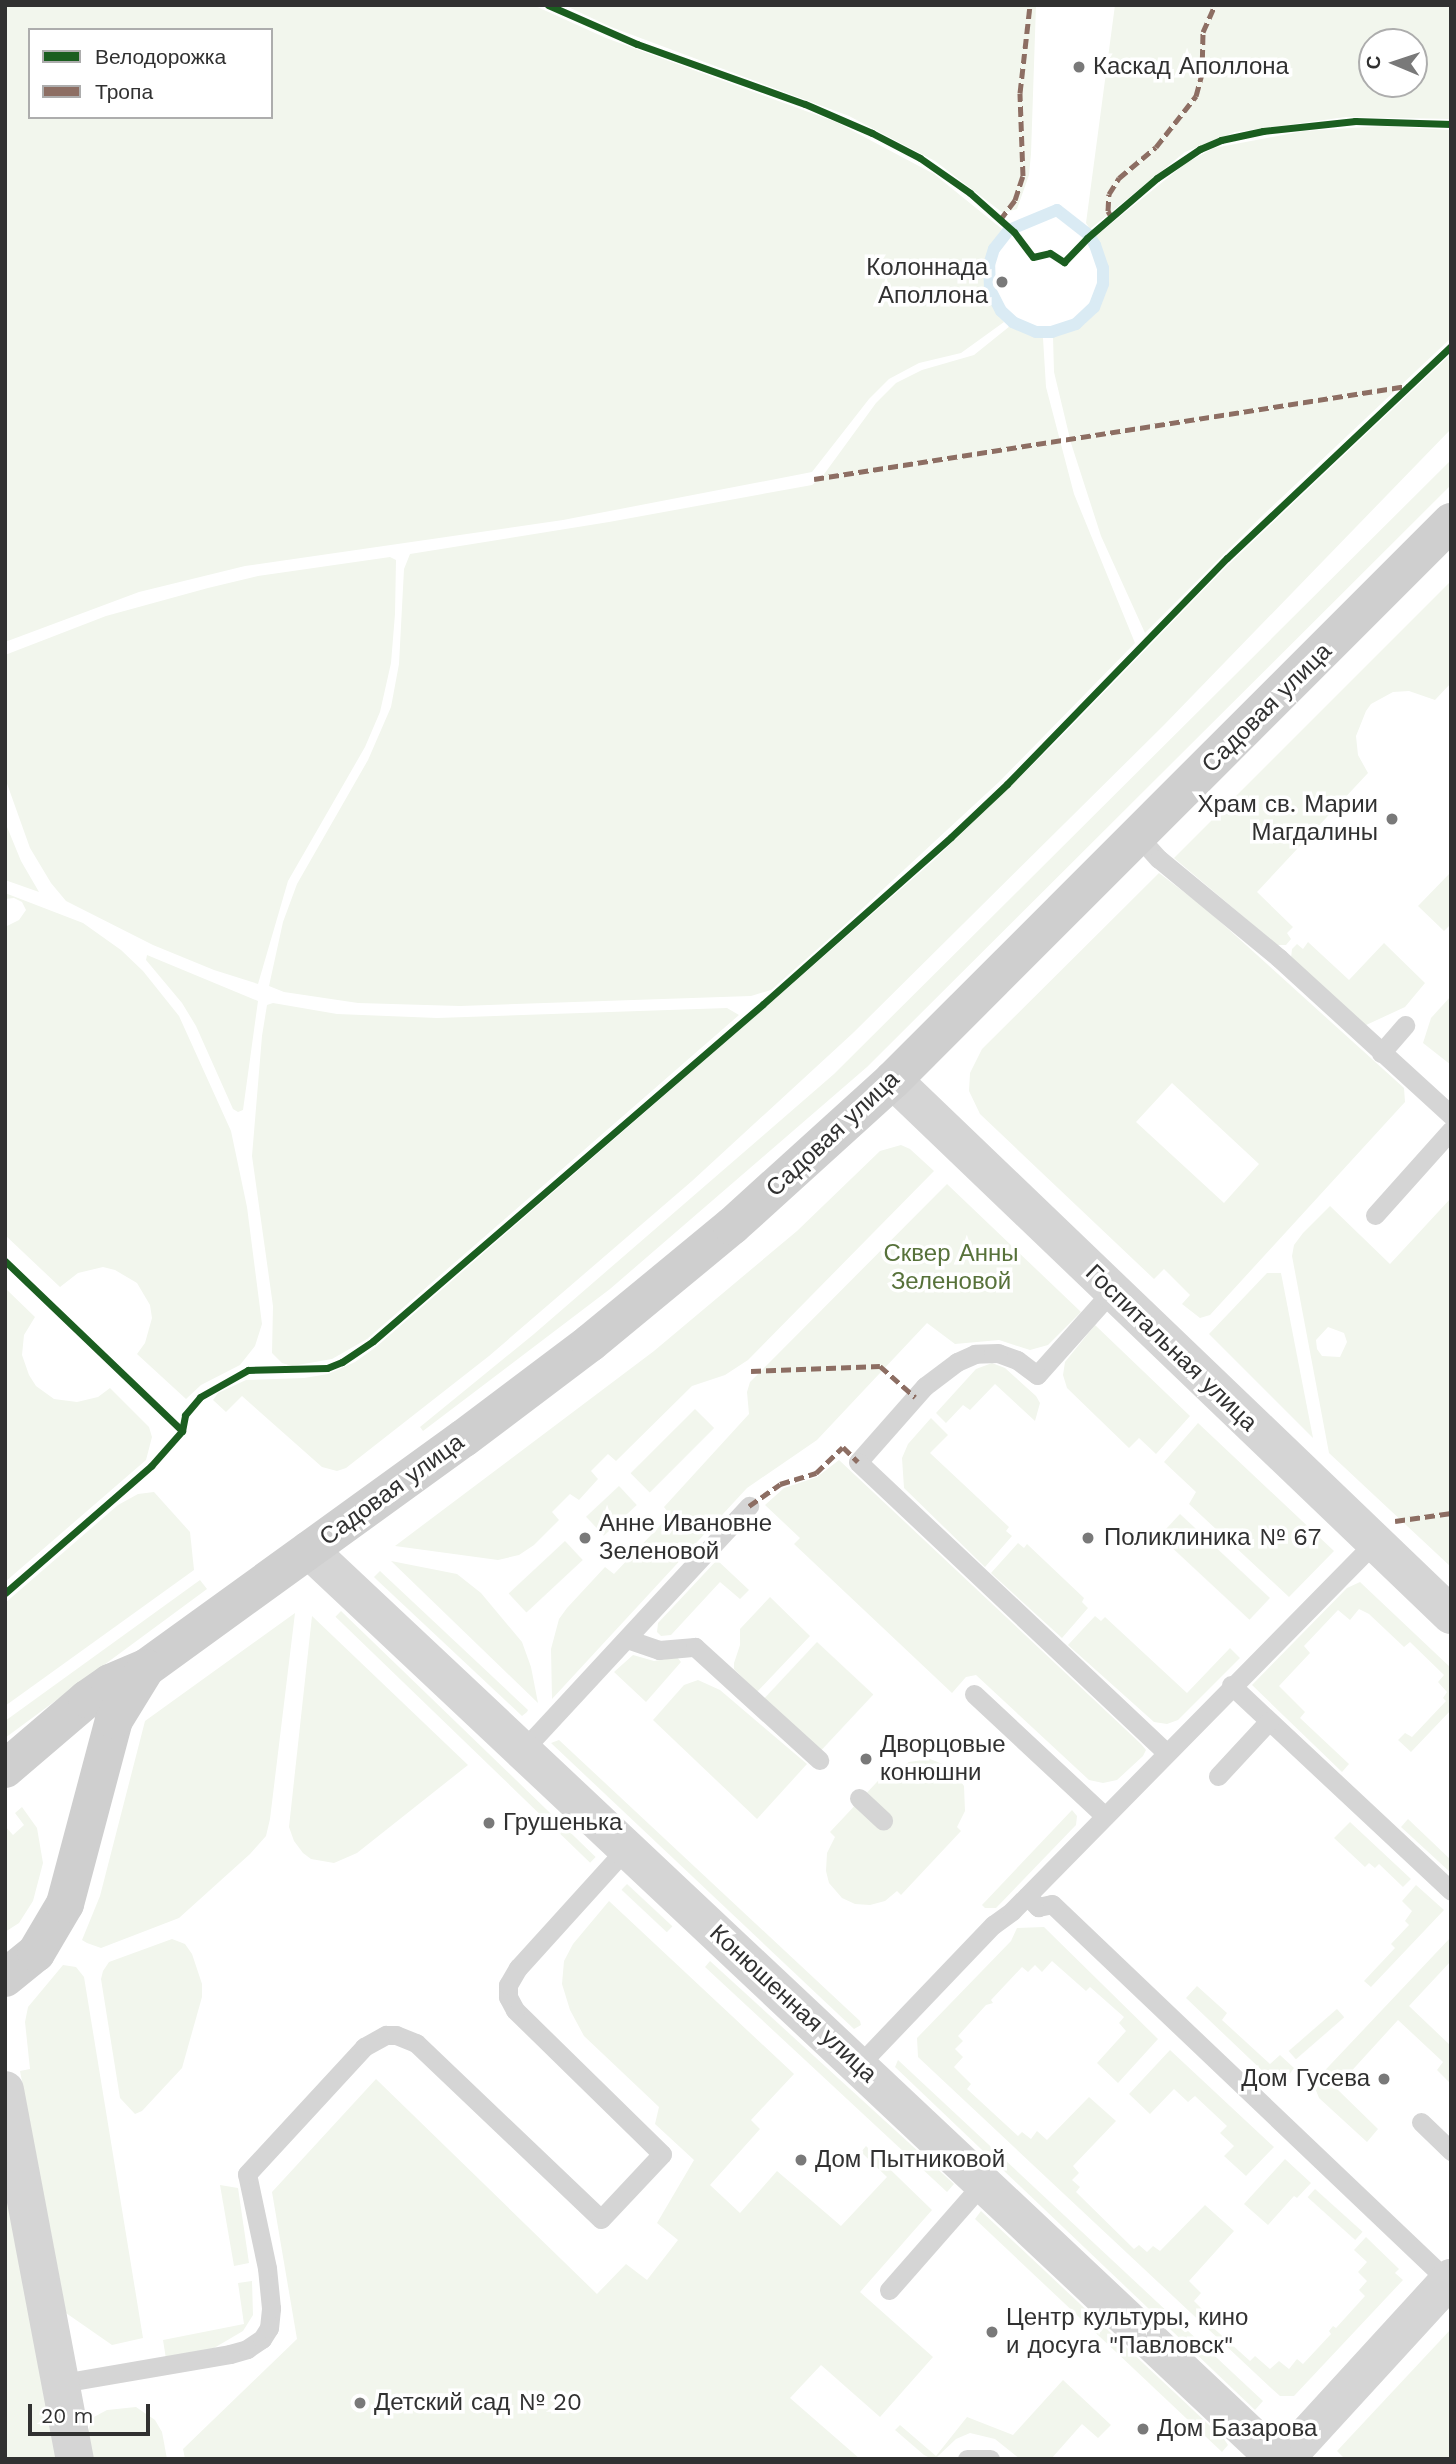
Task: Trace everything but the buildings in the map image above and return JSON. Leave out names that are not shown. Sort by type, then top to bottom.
[{"type":"main road","name":"Садовая улица","points":[[5,1769],[87,1699],[110,1683],[146,1668],[590,1343],[732,1226],[893,1080],[1451,522]]},
{"type":"main road","name":"Садовая улица","points":[[5,1978],[36,1952],[65,1904],[114,1720],[146,1668]]},
{"type":"street","name":"Госпитальная улица","points":[[893,1080],[1111,1292],[1451,1615]]},
{"type":"street","name":"Конюшенная улица","points":[[309,1550],[1276,2459]]},
{"type":"street","points":[[5,2090],[75,2459]]},
{"type":"street","points":[[1286,2459],[1449,2279]]},
{"type":"lane","points":[[1138,836],[1159,859],[1279,958],[1451,1115]]},
{"type":"lane","points":[[1381,1053],[1405,1025]]},
{"type":"lane","points":[[1376,1215],[1451,1130]]},
{"type":"lane","points":[[1111,1292],[1037,1375],[1017,1360],[998,1353],[975,1354],[957,1362],[925,1386],[858,1462],[1166,1752]]},
{"type":"lane","points":[[523,1750],[749,1506]]},
{"type":"lane","points":[[859,2065],[993,1925],[1027,1896],[1374,1542]]},
{"type":"lane","points":[[627,1639],[660,1650],[684,1646],[703,1652],[818,1760]]},
{"type":"lane","points":[[1231,1685],[1451,1891]]},
{"type":"lane","points":[[974,1694],[1105,1816]]},
{"type":"lane","points":[[1218,1776],[1269,1721]]},
{"type":"lane","points":[[859,1798],[883,1820]]},
{"type":"lane","points":[[62,2383],[230,2354],[247,2349],[262,2339],[269,2329],[271,2308],[267,2268],[247,2174],[327,2085],[376,2038],[396,2035],[416,2043],[601,2219],[662,2154],[515,2010],[508,1997],[508,1985],[518,1968],[626,1848]]},
{"type":"lane","points":[[1027,1896],[1038,1907],[1052,1904],[1449,2279]]},
{"type":"lane","points":[[1421,2122],[1451,2151]]},
{"type":"lane","points":[[889,2290],[983,2183]]},
{"type":"lane","points":[[967,2459],[990,2459]]},
{"type":"green space","points":[[5,5],[533,5],[606,38],[836,122],[934,174],[1002,229],[990,246],[984,277],[987,298],[1004,322],[961,353],[919,363],[889,379],[869,399],[812,472],[563,520],[245,566],[139,592],[5,642]]},
{"type":"green space","points":[[564,5],[1036,5],[1031,154],[1029,175],[1017,209],[1003,213],[935,161],[849,116],[611,27]]},
{"type":"green space","points":[[1115,5],[1451,5],[1451,119],[1346,117],[1235,132],[1185,152],[1090,229],[1086,223]]},
{"type":"green space","points":[[1382,126],[1451,130],[1451,338],[1262,516],[1145,633],[1101,536],[1071,443],[1054,372],[1053,337],[1079,327],[1093,314],[1104,294],[1107,265],[1096,236],[1186,163],[1214,148],[1304,131]]},
{"type":"green space","points":[[1010,326],[1043,338],[1046,387],[1074,494],[1135,643],[1000,781],[839,930],[771,990],[751,996],[460,1006],[358,1003],[284,992],[269,986],[283,922],[297,884],[368,760],[391,707],[399,664],[404,569],[410,554],[609,522],[812,485],[822,477],[876,403],[896,383],[922,370],[974,355]]},
{"type":"green space","points":[[1451,354],[1451,429],[1163,726],[853,1033],[692,1181],[489,1356],[346,1468],[337,1471],[322,1467],[242,1396],[226,1412],[213,1400],[218,1393],[246,1380],[304,1378],[328,1374],[355,1362],[376,1347],[933,861],[1057,741],[1224,569]]},
{"type":"green space","points":[[1451,460],[1451,485],[867,1067],[610,1289],[423,1431],[420,1427],[534,1334],[834,1074]]},
{"type":"green space","points":[[390,557],[396,560],[395,614],[391,663],[380,712],[365,747],[288,881],[258,984],[214,970],[153,945],[66,901],[51,883],[30,848],[5,778],[5,655],[106,616],[208,588],[258,576]]},
{"type":"green space","points":[[1451,581],[1451,683],[1435,700],[1409,691],[1393,692],[1371,704],[1366,711],[1356,736],[1358,755],[1368,773],[1257,892],[1293,927],[1287,933],[1291,939],[1286,945],[1277,945],[1174,858]]},
{"type":"green space","points":[[5,822],[21,861],[39,892],[5,880]]},
{"type":"green space","points":[[1451,872],[1451,924],[1444,931],[1418,906]]},
{"type":"green space","points":[[1159,873],[1205,908],[1404,1088],[1405,1102],[1210,1315],[1200,1318],[1182,1304],[1190,1295],[1164,1269],[1154,1279],[980,1114],[969,1091],[970,1073],[982,1049]],"holes":[[[1172,1083],[1259,1164],[1224,1203],[1136,1122]]]},
{"type":"green space","points":[[5,893],[83,923],[121,950],[143,971],[179,1016],[231,1131],[247,1207],[262,1324],[255,1346],[240,1365],[201,1385],[186,1399],[137,1354],[145,1343],[152,1318],[150,1305],[137,1283],[115,1270],[103,1267],[78,1273],[60,1287],[5,1235],[5,927],[19,920],[26,910],[22,902],[14,898],[5,899]]},
{"type":"green space","points":[[1308,942],[1349,980],[1384,943],[1425,983],[1405,1007],[1364,1026],[1291,958],[1292,949],[1297,944],[1303,949]]},
{"type":"green space","points":[[147,955],[258,1001],[243,1110],[238,1112],[233,1109],[196,1026],[182,1003],[146,960]]},
{"type":"green space","points":[[1451,996],[1451,1065],[1423,1043],[1431,1018]]},
{"type":"green space","points":[[273,1003],[337,1014],[437,1018],[727,1008],[739,1015],[367,1339],[332,1359],[292,1366],[282,1363],[272,1353],[273,1306],[252,1156],[262,1036],[267,1005]]},
{"type":"green space","name":"Сквер Анны Зеленовой","points":[[901,1145],[910,1149],[934,1171],[748,1360],[725,1375],[692,1386],[616,1461],[608,1454],[591,1471],[598,1479],[579,1500],[570,1494],[552,1512],[559,1520],[534,1545],[519,1555],[498,1560],[395,1546],[654,1351],[797,1231],[880,1151]]},
{"type":"green space","name":"Сквер Анны Зеленовой","points":[[947,1184],[1081,1312],[1048,1345],[1030,1350],[999,1340],[955,1344],[927,1323],[817,1440],[747,1488],[552,1699],[551,1649],[559,1619],[567,1608],[605,1567],[614,1574],[670,1515],[664,1507],[749,1414],[747,1392],[750,1382]]},
{"type":"green space","points":[[1451,1198],[1451,1567],[1329,1453],[1292,1256],[1294,1245],[1303,1233],[1330,1206],[1390,1264]],"holes":[[[1328,1327],[1344,1333],[1347,1342],[1340,1357],[1322,1356],[1317,1349],[1316,1340]]]},
{"type":"green space","points":[[1267,1273],[1281,1273],[1313,1438],[1209,1334]]},
{"type":"green space","points":[[5,1288],[35,1317],[24,1335],[22,1355],[36,1386],[54,1399],[77,1402],[98,1397],[110,1388],[149,1427],[152,1437],[146,1460],[5,1582]]},
{"type":"green space","points":[[1095,1325],[1190,1416],[1156,1454],[1139,1438],[1129,1448],[1067,1388],[1063,1375],[1065,1362]]},
{"type":"green space","points":[[992,1363],[1005,1368],[1036,1396],[1040,1403],[1035,1421],[995,1384],[970,1410],[963,1405],[946,1423],[936,1413],[976,1369]]},
{"type":"green space","points":[[695,1409],[714,1428],[650,1492],[631,1473]]},
{"type":"green space","points":[[931,1418],[948,1435],[930,1453],[1009,1527],[1006,1531],[1012,1536],[985,1567],[904,1488],[902,1458],[908,1444]]},
{"type":"green space","points":[[1198,1423],[1334,1551],[1289,1597],[1189,1504],[1196,1492],[1164,1462]]},
{"type":"green space","points":[[839,1460],[1141,1744],[1146,1750],[1143,1756],[1117,1780],[1103,1783],[1089,1780],[976,1675],[966,1677],[952,1693],[794,1544],[800,1538],[765,1505],[784,1488],[817,1477]]},
{"type":"green space","points":[[619,1486],[637,1505],[604,1536],[586,1517]]},
{"type":"green space","points":[[154,1492],[190,1532],[194,1570],[5,1706],[5,1603],[118,1505],[138,1494]]},
{"type":"green space","points":[[1180,1514],[1270,1598],[1249,1620],[1160,1536]]},
{"type":"green space","points":[[565,1541],[583,1560],[526,1613],[509,1594]]},
{"type":"green space","points":[[1018,1543],[1024,1548],[1027,1544],[1084,1598],[1082,1602],[1088,1608],[1062,1638],[991,1573]]},
{"type":"green space","points":[[717,1560],[749,1590],[740,1599],[720,1582],[671,1635],[661,1636],[657,1632],[658,1623]]},
{"type":"green space","points":[[391,1561],[457,1574],[481,1593],[522,1642],[531,1667],[538,1703]]},
{"type":"green space","points":[[380,1571],[528,1710],[527,1712],[522,1716],[377,1580],[374,1577]]},
{"type":"green space","points":[[200,1580],[207,1589],[5,1738],[5,1721]]},
{"type":"green space","points":[[1360,1582],[1451,1668],[1451,1710],[1411,1752],[1398,1740],[1405,1733],[1412,1737],[1446,1701],[1443,1698],[1447,1692],[1438,1682],[1444,1675],[1410,1642],[1404,1647],[1369,1614],[1359,1609],[1350,1620],[1338,1610],[1304,1646],[1310,1653],[1279,1686],[1305,1712],[1300,1718],[1349,1764],[1342,1772],[1252,1685],[1347,1588]]},
{"type":"green space","points":[[770,1597],[810,1636],[757,1692],[734,1669],[734,1663],[740,1645],[740,1629]]},
{"type":"green space","points":[[341,1611],[596,1857],[590,1863],[335,1617]]},
{"type":"green space","points":[[295,1613],[266,1836],[250,1854],[179,1918],[101,1948],[82,1940],[100,1896],[145,1721]]},
{"type":"green space","points":[[312,1616],[468,1765],[357,1853],[334,1863],[311,1859],[303,1853],[294,1841],[289,1827]]},
{"type":"green space","points":[[1095,1616],[1101,1621],[1105,1617],[1187,1693],[1230,1648],[1240,1658],[1178,1720],[1167,1724],[1154,1722],[1068,1645]]},
{"type":"green space","points":[[817,1642],[873,1695],[821,1751],[764,1698]]},
{"type":"green space","points":[[633,1655],[654,1661],[677,1657],[681,1662],[646,1702],[614,1672]]},
{"type":"green space","points":[[698,1680],[720,1690],[807,1764],[757,1819],[653,1720],[684,1685]]},
{"type":"green space","points":[[559,1740],[860,2021],[861,2025],[854,2029],[551,1743]]},
{"type":"green space","points":[[930,1759],[950,1767],[964,1786],[965,1811],[957,1827],[961,1831],[901,1895],[897,1891],[885,1901],[870,1905],[855,1904],[842,1898],[829,1883],[826,1871],[827,1853],[835,1837],[830,1832],[891,1767],[896,1771],[909,1762]]},
{"type":"green space","points":[[22,1807],[37,1828],[43,1863],[33,1901],[19,1923],[5,1932],[5,1826],[13,1835],[24,1825],[15,1813]]},
{"type":"green space","points":[[1072,1810],[1077,1816],[1076,1825],[996,1908],[985,1908],[982,1905]]},
{"type":"green space","points":[[1408,1819],[1451,1860],[1451,1873],[1401,1827]]},
{"type":"green space","points":[[1350,1822],[1411,1879],[1403,1887],[1379,1864],[1375,1868],[1369,1863],[1365,1867],[1334,1838]]},
{"type":"green space","points":[[627,1884],[672,1926],[667,1932],[622,1890]]},
{"type":"green space","points":[[1416,1885],[1444,1910],[1371,1987],[1364,1981],[1395,1948],[1391,1944],[1409,1925],[1405,1921],[1412,1911],[1402,1901]]},
{"type":"green space","points":[[609,1901],[794,2074],[751,2120],[760,2129],[710,2185],[740,2213],[777,2171],[841,2226],[887,2177],[861,2152],[866,2146],[932,2210],[860,2292],[933,2357],[880,2417],[821,2365],[790,2398],[860,2459],[185,2459],[183,2449],[297,2339],[272,2192],[376,2079],[597,2294],[626,2264],[647,2280],[678,2240],[657,2223],[694,2160],[655,2124],[659,2107],[584,2036],[570,2010],[562,1984],[564,1961],[573,1944]]},
{"type":"green space","points":[[1044,1927],[1158,2039],[1118,2083],[1097,2063],[1126,2031],[1119,2023],[1124,2017],[1090,1987],[1086,1991],[1052,1961],[1042,1972],[1035,1965],[1028,1972],[1022,1967],[991,2000],[993,2003],[986,2005],[958,2036],[963,2041],[955,2049],[963,2057],[954,2067],[971,2084],[967,2089],[1018,2136],[1022,2132],[1031,2139],[1037,2131],[1047,2140],[1089,2097],[1116,2121],[1073,2166],[1079,2173],[1072,2180],[1080,2187],[1076,2192],[1134,2249],[1139,2245],[1147,2252],[1153,2246],[1160,2251],[1205,2205],[1234,2231],[1189,2281],[1201,2293],[1194,2301],[1202,2309],[1198,2314],[1250,2361],[1255,2356],[1270,2369],[1279,2361],[1289,2369],[1297,2359],[1303,2364],[1331,2334],[1329,2331],[1333,2326],[1336,2328],[1365,2296],[1359,2290],[1367,2281],[1358,2272],[1367,2262],[1354,2250],[1366,2237],[1399,2269],[1395,2273],[1403,2280],[1294,2396],[1280,2396],[1271,2388],[918,2057],[917,2038],[1011,1941],[1017,1928]]},
{"type":"green space","points":[[1451,1937],[1451,1961],[1409,2006],[1451,2046],[1451,2084],[1437,2070],[1443,2062],[1398,2020],[1336,2088],[1378,2129],[1367,2142],[1319,2098],[1313,2083]]},
{"type":"green space","points":[[172,1939],[185,1944],[192,1954],[202,1984],[202,1997],[182,2068],[142,2111],[135,2114],[120,2098],[101,1979],[109,1962]]},
{"type":"green space","points":[[710,1961],[954,2184],[947,2192],[705,1967]]},
{"type":"green space","points":[[63,1965],[76,1967],[84,1977],[143,2338],[112,2345],[66,2313],[20,2071],[30,2069],[25,2022],[28,2007]]},
{"type":"green space","points":[[1197,1986],[1227,2013],[1222,2020],[1270,2064],[1280,2055],[1294,2068],[1286,2079],[1271,2079],[1186,1998]]},
{"type":"green space","points":[[1337,2009],[1344,2017],[1296,2059],[1289,2051]]},
{"type":"green space","points":[[1170,2050],[1274,2147],[1246,2176],[1224,2156],[1234,2146],[1220,2133],[1227,2126],[1195,2096],[1188,2102],[1174,2089],[1150,2114],[1129,2094]]},
{"type":"green space","points":[[898,2060],[1263,2401],[1255,2410],[895,2067]]},
{"type":"green space","points":[[1285,2159],[1311,2183],[1297,2198],[1294,2196],[1268,2225],[1244,2204]]},
{"type":"green space","points":[[5,2181],[56,2459],[5,2459]]},
{"type":"green space","points":[[220,2185],[238,2188],[249,2263],[234,2266]]},
{"type":"green space","points":[[1315,2189],[1363,2232],[1355,2240],[1308,2197]]},
{"type":"green space","points":[[981,2211],[1224,2439],[1228,2445],[1222,2452],[975,2219]]},
{"type":"green space","points":[[252,2281],[253,2315],[243,2331],[214,2348],[166,2359],[163,2340],[244,2324],[238,2283]]},
{"type":"green space","points":[[1451,2329],[1451,2459],[1345,2459],[1337,2451]]},
{"type":"green space","points":[[1063,2380],[1111,2425],[1098,2438],[1082,2424],[1051,2459],[1020,2459],[995,2439],[970,2433],[956,2439],[937,2457],[932,2459],[895,2430],[900,2425],[936,2456],[967,2417],[1013,2435]]},
{"type":"green space","points":[[136,2407],[155,2420],[162,2432],[167,2459],[92,2459],[88,2432],[92,2418],[107,2410]]},
{"type":"waterway","points":[[1057,210],[1089,235],[1103,268],[1103,284],[1094,307],[1076,324],[1052,332],[1036,332],[1013,322],[1001,311],[990,289],[989,265],[994,249],[1009,230],[1057,210]]},
{"type":"marked path","points":[[1000,220],[1015,200],[1023,176],[1020,93],[1030,5]]},
{"type":"marked path","points":[[1111,216],[1108,211],[1109,194],[1119,178],[1156,147],[1196,96],[1202,74],[1203,32],[1215,5]]},
{"type":"marked path","points":[[814,479],[1407,386]]},
{"type":"marked path","points":[[751,1371],[880,1366],[915,1397]]},
{"type":"marked path","points":[[749,1506],[780,1484],[816,1473],[843,1447],[858,1462]]},
{"type":"marked path","points":[[1395,1521],[1451,1513]]},
{"type":"cycle path","points":[[548,5],[637,44],[805,104],[872,133],[920,158],[970,193],[1014,232],[1033,257],[1050,253],[1064,262],[1087,238],[1157,178],[1200,149],[1221,140],[1263,131],[1355,121],[1451,124]]},
{"type":"cycle path","points":[[5,1593],[151,1466],[182,1431],[185,1415],[200,1397],[248,1370],[327,1368],[342,1362],[373,1341],[763,1004],[951,837],[1007,784],[1227,558],[1451,346]]},
{"type":"cycle path","points":[[5,1261],[182,1431]]},
{"type":"place","name":"Каскад Аполлона","points":[[1079,67]]},
{"type":"place","name":"Колоннада Аполлона","points":[[1002,282]]},
{"type":"place","name":"Храм св. Марии Магдалины","points":[[1392,819]]},
{"type":"place","name":"Анне Ивановне Зеленовой","points":[[585,1538]]},
{"type":"place","name":"Поликлиника № 67","points":[[1088,1538]]},
{"type":"place","name":"Дворцовые конюшни","points":[[866,1759]]},
{"type":"place","name":"Грушенька","points":[[489,1823]]},
{"type":"place","name":"Дом Гусева","points":[[1384,2079]]},
{"type":"place","name":"Дом Пытниковой","points":[[801,2160]]},
{"type":"place","name":"Центр культуры, кино и досуга \"Павловск\"","points":[[992,2332]]},
{"type":"place","name":"Детский сад № 20","points":[[360,2403]]},
{"type":"place","name":"Дом Базарова","points":[[1143,2429]]}]
